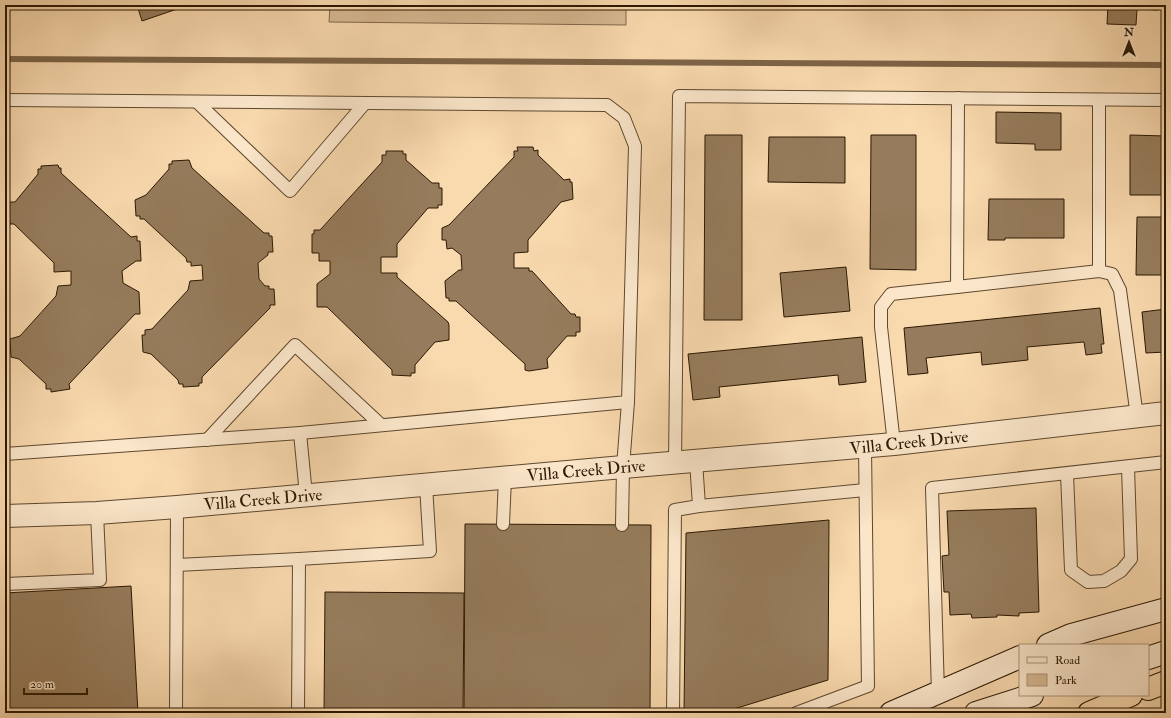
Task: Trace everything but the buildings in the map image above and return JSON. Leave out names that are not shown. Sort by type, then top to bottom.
[{"type":"highway","points":[[1149,689],[1166,682]]},
{"type":"highway","points":[[1089,713],[1129,696]]},
{"type":"street","name":"Villa Creek Drive","points":[[5,516],[97,513],[177,508],[306,495],[865,447],[1166,413]]},
{"type":"street","points":[[1050,644],[1071,635],[1166,609]]},
{"type":"street","points":[[1149,658],[1166,652]]},
{"type":"street","points":[[891,713],[1019,657]]},
{"type":"street","points":[[976,713],[1029,696]]},
{"type":"lane","points":[[699,506],[686,462],[679,96],[1166,100]]},
{"type":"lane","points":[[957,287],[958,98]]},
{"type":"lane","points":[[5,100],[607,105],[624,118],[634,146],[628,402],[623,467],[622,525]]},
{"type":"lane","points":[[1099,100],[1099,271]]},
{"type":"lane","points":[[197,102],[290,191],[365,103]]},
{"type":"lane","points":[[894,444],[881,327],[881,307],[891,294],[1099,271],[1112,274],[1120,290],[1137,417]]},
{"type":"lane","points":[[207,440],[295,345],[381,425]]},
{"type":"lane","points":[[5,454],[300,433],[628,402]]},
{"type":"lane","points":[[300,433],[306,495]]},
{"type":"lane","points":[[796,713],[868,686],[865,447]]},
{"type":"lane","points":[[938,693],[932,488],[1166,462]]},
{"type":"lane","points":[[1067,474],[1071,570],[1088,582],[1104,581],[1121,571],[1131,559],[1128,467]]},
{"type":"lane","points":[[502,524],[505,478]]},
{"type":"lane","points":[[177,565],[430,551],[426,485]]},
{"type":"lane","points":[[673,713],[675,510],[699,506],[865,490]]},
{"type":"lane","points":[[176,713],[177,508]]},
{"type":"lane","points":[[5,584],[100,580],[97,513]]},
{"type":"lane","points":[[298,713],[299,559]]},
{"type":"green space","points":[[330,5],[626,5],[626,25],[329,22]]},
{"type":"waterway","points":[[5,59],[1166,65]]}]
